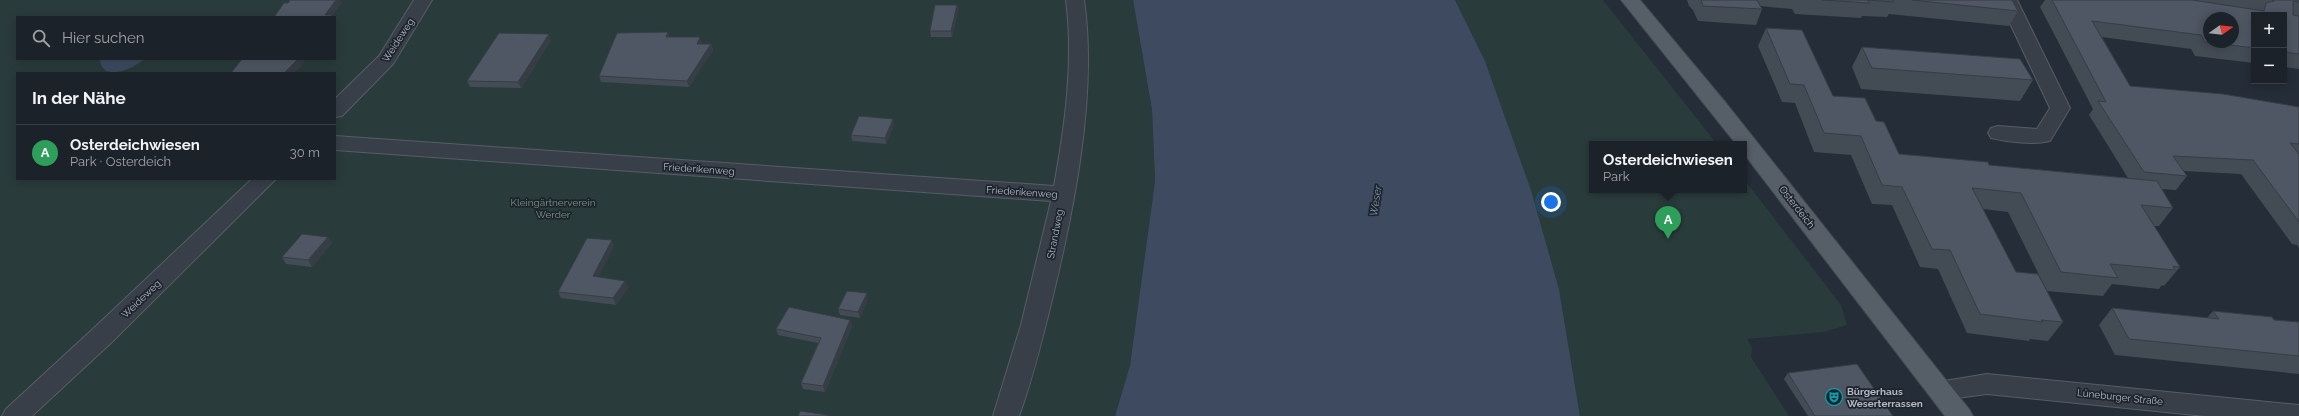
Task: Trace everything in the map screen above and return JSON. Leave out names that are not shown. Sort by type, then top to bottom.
[{"type":"main road","name":"Osterdeich","points":[[1630,0],[1745,141]]},
{"type":"main road","name":"Osterdeich","points":[[1747,143],[1960,416]]},
{"type":"street","name":"Weideweg","points":[[336,110],[386,60],[423,0]]},
{"type":"street","name":"Strandweg","points":[[1006,416],[1012,401],[1044,289],[1063,194],[1074,122],[1078,62],[1078,17],[1075,0]]},
{"type":"street","points":[[1998,134],[2043,136],[2060,108],[2008,0]]},
{"type":"street","name":"Friederikenweg","points":[[336,143],[1063,194]]},
{"type":"street","name":"Weideweg","points":[[15,416],[104,334],[264,180]]},
{"type":"street","name":"Lüneburger Straße","points":[[1941,390],[1987,384],[2299,415]]},
{"type":"green space","name":"Kleingärtnerverein Werder","points":[[0,0],[1133,0],[1152,110],[1155,181],[1130,365],[1115,416],[0,416]]},
{"type":"green space","points":[[1455,0],[1603,0],[1715,141],[1589,141],[1589,193],[1747,193],[1747,183],[1841,305],[1847,325],[1824,332],[1747,339],[1752,348],[1751,357],[1789,416],[1580,416],[1559,289],[1531,190],[1485,61]]},
{"type":"water","name":"Weser","points":[[1133,0],[1455,0],[1485,61],[1531,190],[1559,289],[1580,416],[1115,416],[1130,365],[1155,181],[1152,110]]},
{"type":"water","points":[[100,60],[143,60],[133,67],[119,72],[106,71],[102,66]]},
{"type":"building","points":[[290,0],[336,0],[325,15],[332,15],[331,16],[275,16],[284,3],[288,3]]},
{"type":"building","points":[[1701,0],[1757,0],[1762,9],[1703,6]]},
{"type":"building","points":[[1822,0],[1867,0],[1869,3]]},
{"type":"building","points":[[1867,0],[1893,0],[1894,2]]},
{"type":"building","points":[[1912,0],[2012,0],[2018,11]]},
{"type":"building","points":[[2052,0],[2192,0],[2264,11],[2266,3],[2274,1],[2272,0],[2299,0],[2299,2],[2293,1],[2293,15],[2299,16],[2299,54],[2287,52],[2287,12],[2251,12],[2251,48],[2239,46],[2239,12],[2203,12],[2203,38],[2201,35],[2092,21],[2130,86],[2223,94],[2299,107],[2299,144],[2290,143],[2299,154],[2299,222],[2253,160],[2173,156],[2187,176],[2144,172],[2098,101],[2106,102]]},
{"type":"building","points":[[935,5],[957,5],[951,31],[930,31]]},
{"type":"building","points":[[1766,28],[1802,30],[1833,96],[1865,98],[1876,121],[1884,122],[1899,154],[1988,162],[1989,165],[2157,181],[2173,208],[2141,205],[2180,267],[2173,266],[2175,270],[2110,264],[2118,278],[2061,272],[2021,193],[1972,188],[2016,272],[2038,274],[2063,322],[2041,320],[2043,322],[1980,314],[1950,250],[1932,249],[1902,187],[1882,185],[1861,136],[1824,133],[1804,85],[1790,84]]},
{"type":"building","points":[[668,32],[666,37],[700,37],[697,44],[711,44],[687,81],[599,76],[617,33]]},
{"type":"building","points":[[499,33],[549,34],[518,82],[467,81]]},
{"type":"building","points":[[1862,47],[2020,59],[2033,80],[1872,68]]},
{"type":"building","points":[[241,60],[297,60],[285,72],[232,72]]},
{"type":"building","points":[[859,116],[893,119],[885,138],[851,135]]},
{"type":"building","points":[[302,234],[328,237],[308,260],[282,257]]},
{"type":"building","points":[[587,238],[612,240],[593,276],[625,281],[613,298],[558,292]]},
{"type":"building","points":[[847,291],[867,293],[858,312],[838,309]]},
{"type":"building","points":[[789,307],[850,320],[823,386],[801,383],[821,338],[776,329]]},
{"type":"building","points":[[2112,308],[2219,319],[2213,311],[2272,317],[2274,320],[2299,322],[2299,356],[2129,339]]},
{"type":"building","name":"Bürgerhaus Weserterrassen","points":[[1857,364],[1893,416],[1815,416],[1788,373]]},
{"type":"building","points":[[800,411],[828,415],[798,416]]},
{"type":"place","name":"Osterdeichwiesen","points":[[1668,239]]},
{"type":"place","name":"Bürgerhaus Weserterrassen","points":[[1834,397]]}]
